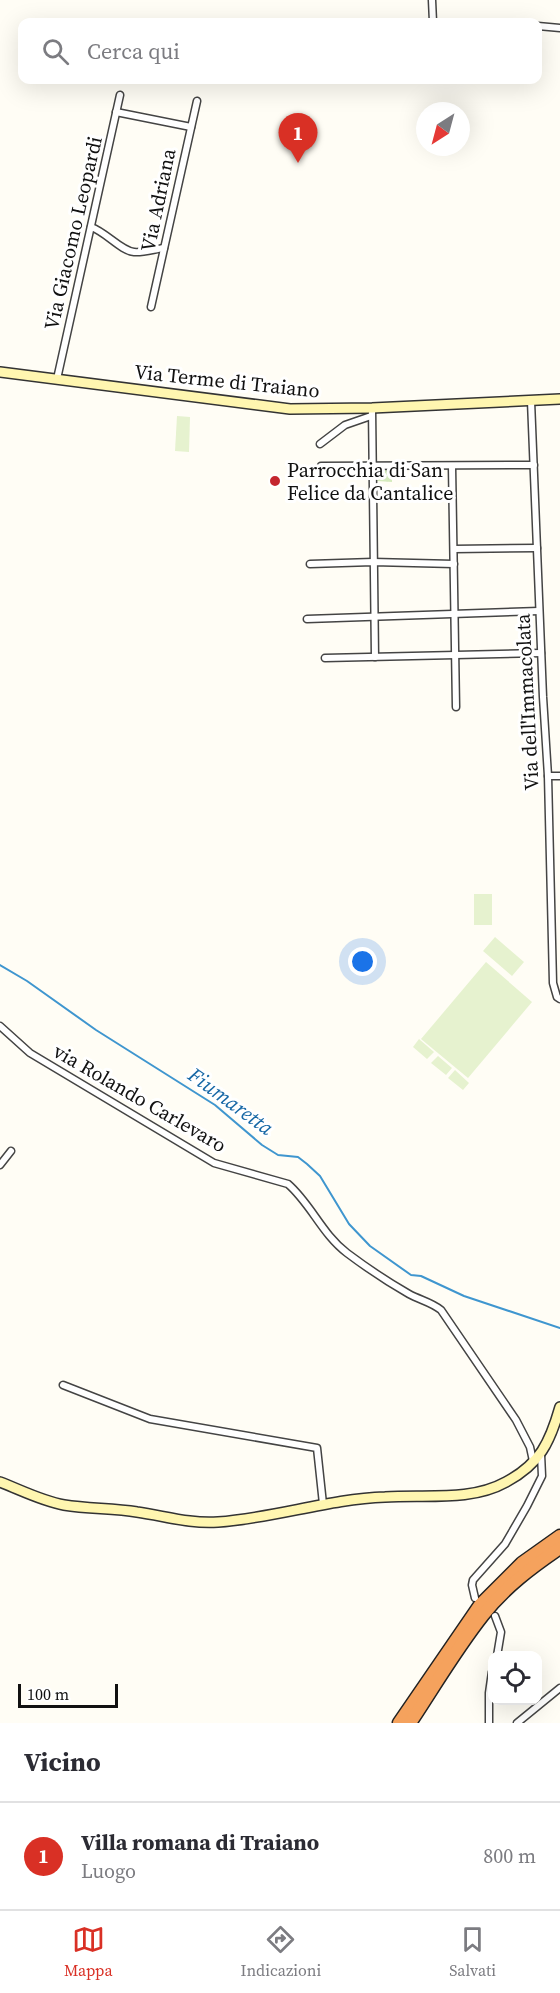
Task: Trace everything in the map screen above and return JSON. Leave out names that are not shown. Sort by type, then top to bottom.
[{"type":"highway","points":[[399,1723],[480,1605],[522,1563],[560,1536]]},
{"type":"highway","points":[[410,1723],[483,1615],[532,1567],[560,1548]]},
{"type":"street","points":[[432,0],[433,18]]},
{"type":"street","points":[[542,26],[560,28]]},
{"type":"street","name":"Via Giacomo Leopardi","points":[[57,379],[120,95]]},
{"type":"street","name":"Via Adriana","points":[[151,307],[197,101]]},
{"type":"street","points":[[116,112],[191,127]]},
{"type":"street","points":[[91,227],[102,231],[122,247],[134,253],[164,248]]},
{"type":"street","name":"Via Terme di Traiano","points":[[0,372],[290,409],[372,412],[560,399]]},
{"type":"street","name":"Via dell'Immacolata","points":[[531,401],[548,776],[553,983],[559,998]]},
{"type":"street","points":[[372,412],[375,657]]},
{"type":"street","name":"Via Terme di Traiano","points":[[320,444],[345,425],[372,412]]},
{"type":"street","points":[[321,466],[534,465]]},
{"type":"street","points":[[452,466],[456,707]]},
{"type":"street","points":[[454,549],[537,548]]},
{"type":"street","points":[[310,564],[373,562],[454,564]]},
{"type":"street","points":[[307,619],[539,611]]},
{"type":"street","points":[[325,658],[541,652]]},
{"type":"street","points":[[548,776],[560,776]]},
{"type":"street","name":"via Rolando Carlevaro","points":[[0,1026],[30,1053],[214,1163],[288,1184],[296,1190],[330,1238],[347,1253],[411,1296],[434,1304],[441,1310],[516,1420],[530,1447],[533,1461]]},
{"type":"street","points":[[0,1165],[11,1151]]},
{"type":"street","points":[[63,1384],[150,1419],[317,1448],[323,1504]]},
{"type":"street","points":[[0,1482],[65,1505],[136,1512],[190,1522],[243,1519],[323,1504],[386,1497],[466,1494],[490,1489],[507,1482],[541,1454],[549,1442],[560,1407]]},
{"type":"street","points":[[475,1598],[473,1580],[505,1544],[537,1487],[542,1476],[541,1454]]},
{"type":"street","points":[[495,1616],[501,1632],[498,1651]]},
{"type":"street","points":[[517,1723],[560,1688]]},
{"type":"street","points":[[489,1705],[489,1723]]},
{"type":"green space","points":[[177,416],[190,417],[189,452],[175,451]]},
{"type":"green space","points":[[377,470],[392,470],[392,482],[377,481]]},
{"type":"green space","points":[[474,894],[492,894],[492,925],[474,925]]},
{"type":"green space","points":[[495,937],[524,962],[512,976],[483,951]]},
{"type":"green space","points":[[486,962],[532,1002],[468,1078],[421,1039]]},
{"type":"green space","points":[[419,1039],[434,1052],[427,1059],[413,1047]]},
{"type":"green space","points":[[438,1056],[452,1068],[446,1075],[431,1063]]},
{"type":"green space","points":[[455,1070],[469,1083],[463,1090],[448,1078]]},
{"type":"waterway","name":"Fiumaretta","points":[[0,965],[27,981],[96,1030],[215,1105],[262,1145],[278,1155],[298,1157],[320,1176],[349,1224],[370,1246],[411,1275],[421,1276],[464,1296],[560,1328]]},
{"type":"place","name":"Villa romana di Traiano","points":[[298,163]]},
{"type":"place","name":"Parrocchia di San Felice da Cantalice","points":[[275,481]]}]
